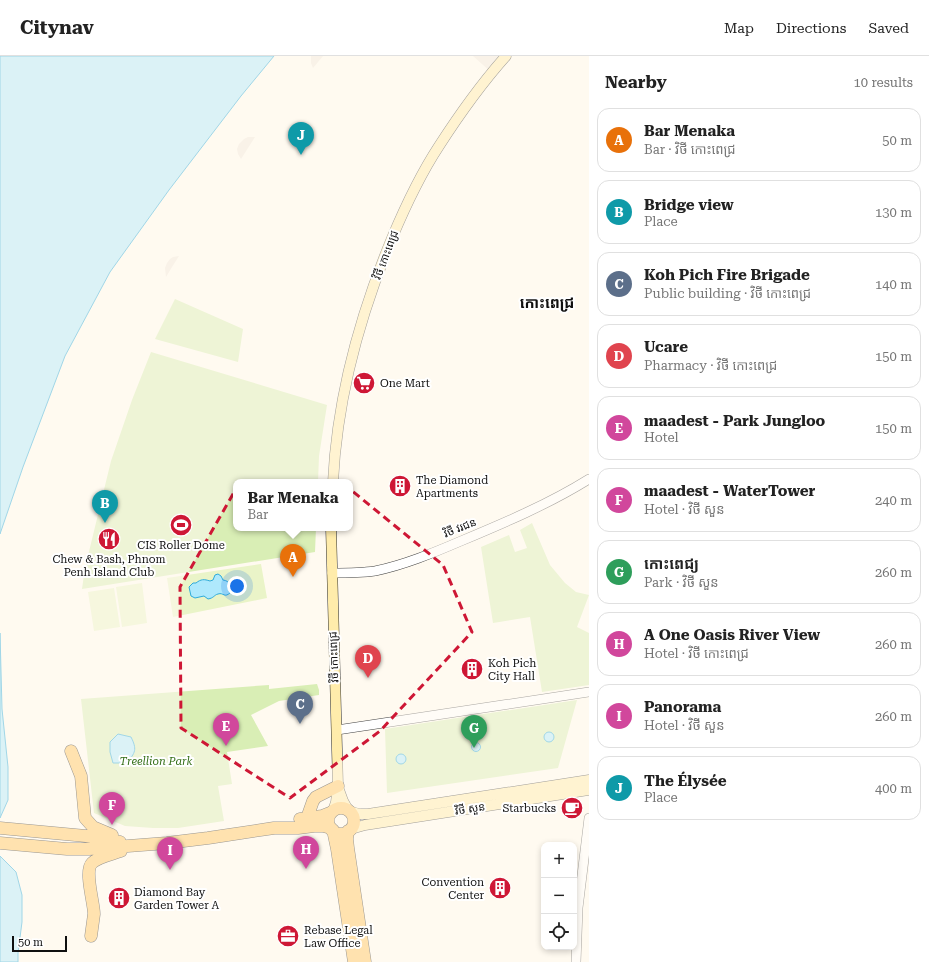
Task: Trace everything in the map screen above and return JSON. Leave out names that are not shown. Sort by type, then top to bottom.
[{"type":"main road","name":"វិថី កោះពេជ្រ","points":[[333,479],[333,467],[340,414],[352,356],[384,258],[407,204],[438,147],[456,120],[506,56]]},
{"type":"main road","name":"វិថី កោះពេជ្រ","points":[[332,531],[338,786],[333,812]]},
{"type":"main road","points":[[71,751],[81,776],[84,814],[87,821],[93,827],[137,845]]},
{"type":"main road","name":"វិថី សួន","points":[[349,811],[360,814],[368,814],[589,780]]},
{"type":"main road","name":"វិថី កោះពេជ្រ","points":[[338,786],[343,801],[349,811]]},
{"type":"main road","points":[[307,818],[316,797],[338,786]]},
{"type":"main road","name":"វិថី សួន","points":[[350,830],[365,825],[589,790]]},
{"type":"main road","points":[[274,828],[296,820],[322,816],[339,808],[344,808],[353,816],[353,824],[347,839],[365,962]]},
{"type":"main road","points":[[333,812],[329,820],[329,824],[332,829],[337,849],[354,962]]},
{"type":"main road","points":[[0,843],[89,849],[167,843],[274,828],[323,826],[340,833],[350,830]]},
{"type":"main road","points":[[0,828],[86,836],[137,845]]},
{"type":"main road","points":[[91,936],[94,913],[89,866],[97,859],[137,845]]},
{"type":"street","name":"វិថី វរជន","points":[[332,573],[374,571],[418,558],[508,521],[552,500],[589,479]]},
{"type":"street","points":[[337,730],[589,692]]},
{"type":"street","points":[[576,962],[578,908],[589,818]]},
{"type":"highlighted area","points":[[237,487],[351,490],[443,565],[472,632],[380,731],[290,798],[181,728],[180,587]]},
{"type":"green space","points":[[175,299],[243,329],[238,362],[155,339]]},
{"type":"green space","points":[[151,352],[327,405],[319,456],[318,479],[233,479],[233,531],[316,531],[315,552],[82,589],[85,568],[111,461],[132,400]]},
{"type":"green space","points":[[532,523],[550,565],[565,583],[576,592],[589,595],[577,627],[589,633],[589,685],[542,692],[530,617],[493,623],[481,547],[509,535],[515,552],[527,548],[520,530]]},
{"type":"green space","points":[[261,564],[267,598],[173,617],[167,578]]},
{"type":"green space","points":[[142,583],[147,623],[122,627],[116,587]]},
{"type":"green space","points":[[114,588],[120,627],[94,631],[88,592]]},
{"type":"green space","name":"Treellion Park","points":[[317,684],[319,695],[279,701],[251,715],[268,746],[227,752],[232,784],[218,786],[224,821],[178,828],[153,828],[125,826],[94,813],[81,699],[269,685],[269,689]]},
{"type":"green space","points":[[577,700],[558,768],[387,793],[385,729]]},
{"type":"shaded area","points":[[311,56],[323,56],[313,68],[311,63]]},
{"type":"shaded area","points":[[473,56],[506,56],[492,73]]},
{"type":"shaded area","points":[[248,137],[255,137],[241,159],[237,149],[239,144]]},
{"type":"shaded area","points":[[179,256],[166,277],[165,268],[167,263],[173,257]]},
{"type":"water","points":[[0,56],[274,56],[241,96],[169,190],[110,272],[65,356],[23,467],[0,534]]},
{"type":"water","points":[[218,574],[229,584],[231,592],[229,594],[218,594],[208,599],[204,596],[195,598],[191,596],[189,587],[193,583],[203,580],[213,580],[215,575]]},
{"type":"water","points":[[0,633],[2,709],[8,767],[8,800],[0,818]]},
{"type":"water","points":[[547,732],[551,732],[553,733],[553,741],[547,742],[544,739],[544,735]]},
{"type":"water","points":[[118,734],[131,737],[135,748],[134,754],[126,763],[113,763],[110,752],[110,742]]},
{"type":"water","points":[[476,742],[481,747],[476,752],[471,747]]},
{"type":"water","points":[[399,754],[403,754],[405,755],[405,763],[399,764],[396,761],[396,757]]},
{"type":"water","points":[[0,856],[16,872],[22,895],[22,922],[18,962],[0,962]]},
{"type":"place","name":"The Élysée","points":[[301,155]]},
{"type":"place","name":"One Mart","points":[[364,383]]},
{"type":"place","name":"The Diamond Apartments","points":[[400,486]]},
{"type":"place","name":"Bridge view","points":[[105,523]]},
{"type":"place","name":"CIS Roller Dome","points":[[181,525]]},
{"type":"place","name":"Chew & Bash, Phnom Penh Island Club","points":[[109,539]]},
{"type":"place","name":"Bar Menaka","points":[[293,577]]},
{"type":"place","name":"Koh Pich City Hall","points":[[472,669]]},
{"type":"place","name":"Ucare","points":[[368,678]]},
{"type":"place","name":"Koh Pich Fire Brigade","points":[[300,724]]},
{"type":"place","name":"maadest - Park Jungloo","points":[[226,746]]},
{"type":"place","name":"កោះពេជ្យ","points":[[474,748]]},
{"type":"place","name":"Starbucks","points":[[572,808]]},
{"type":"place","name":"maadest - WaterTower","points":[[112,825]]},
{"type":"place","name":"A One Oasis River View","points":[[306,869]]},
{"type":"place","name":"Panorama","points":[[170,870]]},
{"type":"place","name":"Convention Center","points":[[500,888]]},
{"type":"place","name":"Diamond Bay Garden Tower A","points":[[119,898]]},
{"type":"place","name":"Rebase Legal Law Office","points":[[288,936]]},
{"type":"district","name":"កោះពេជ្រ","points":[[547,303]]}]
